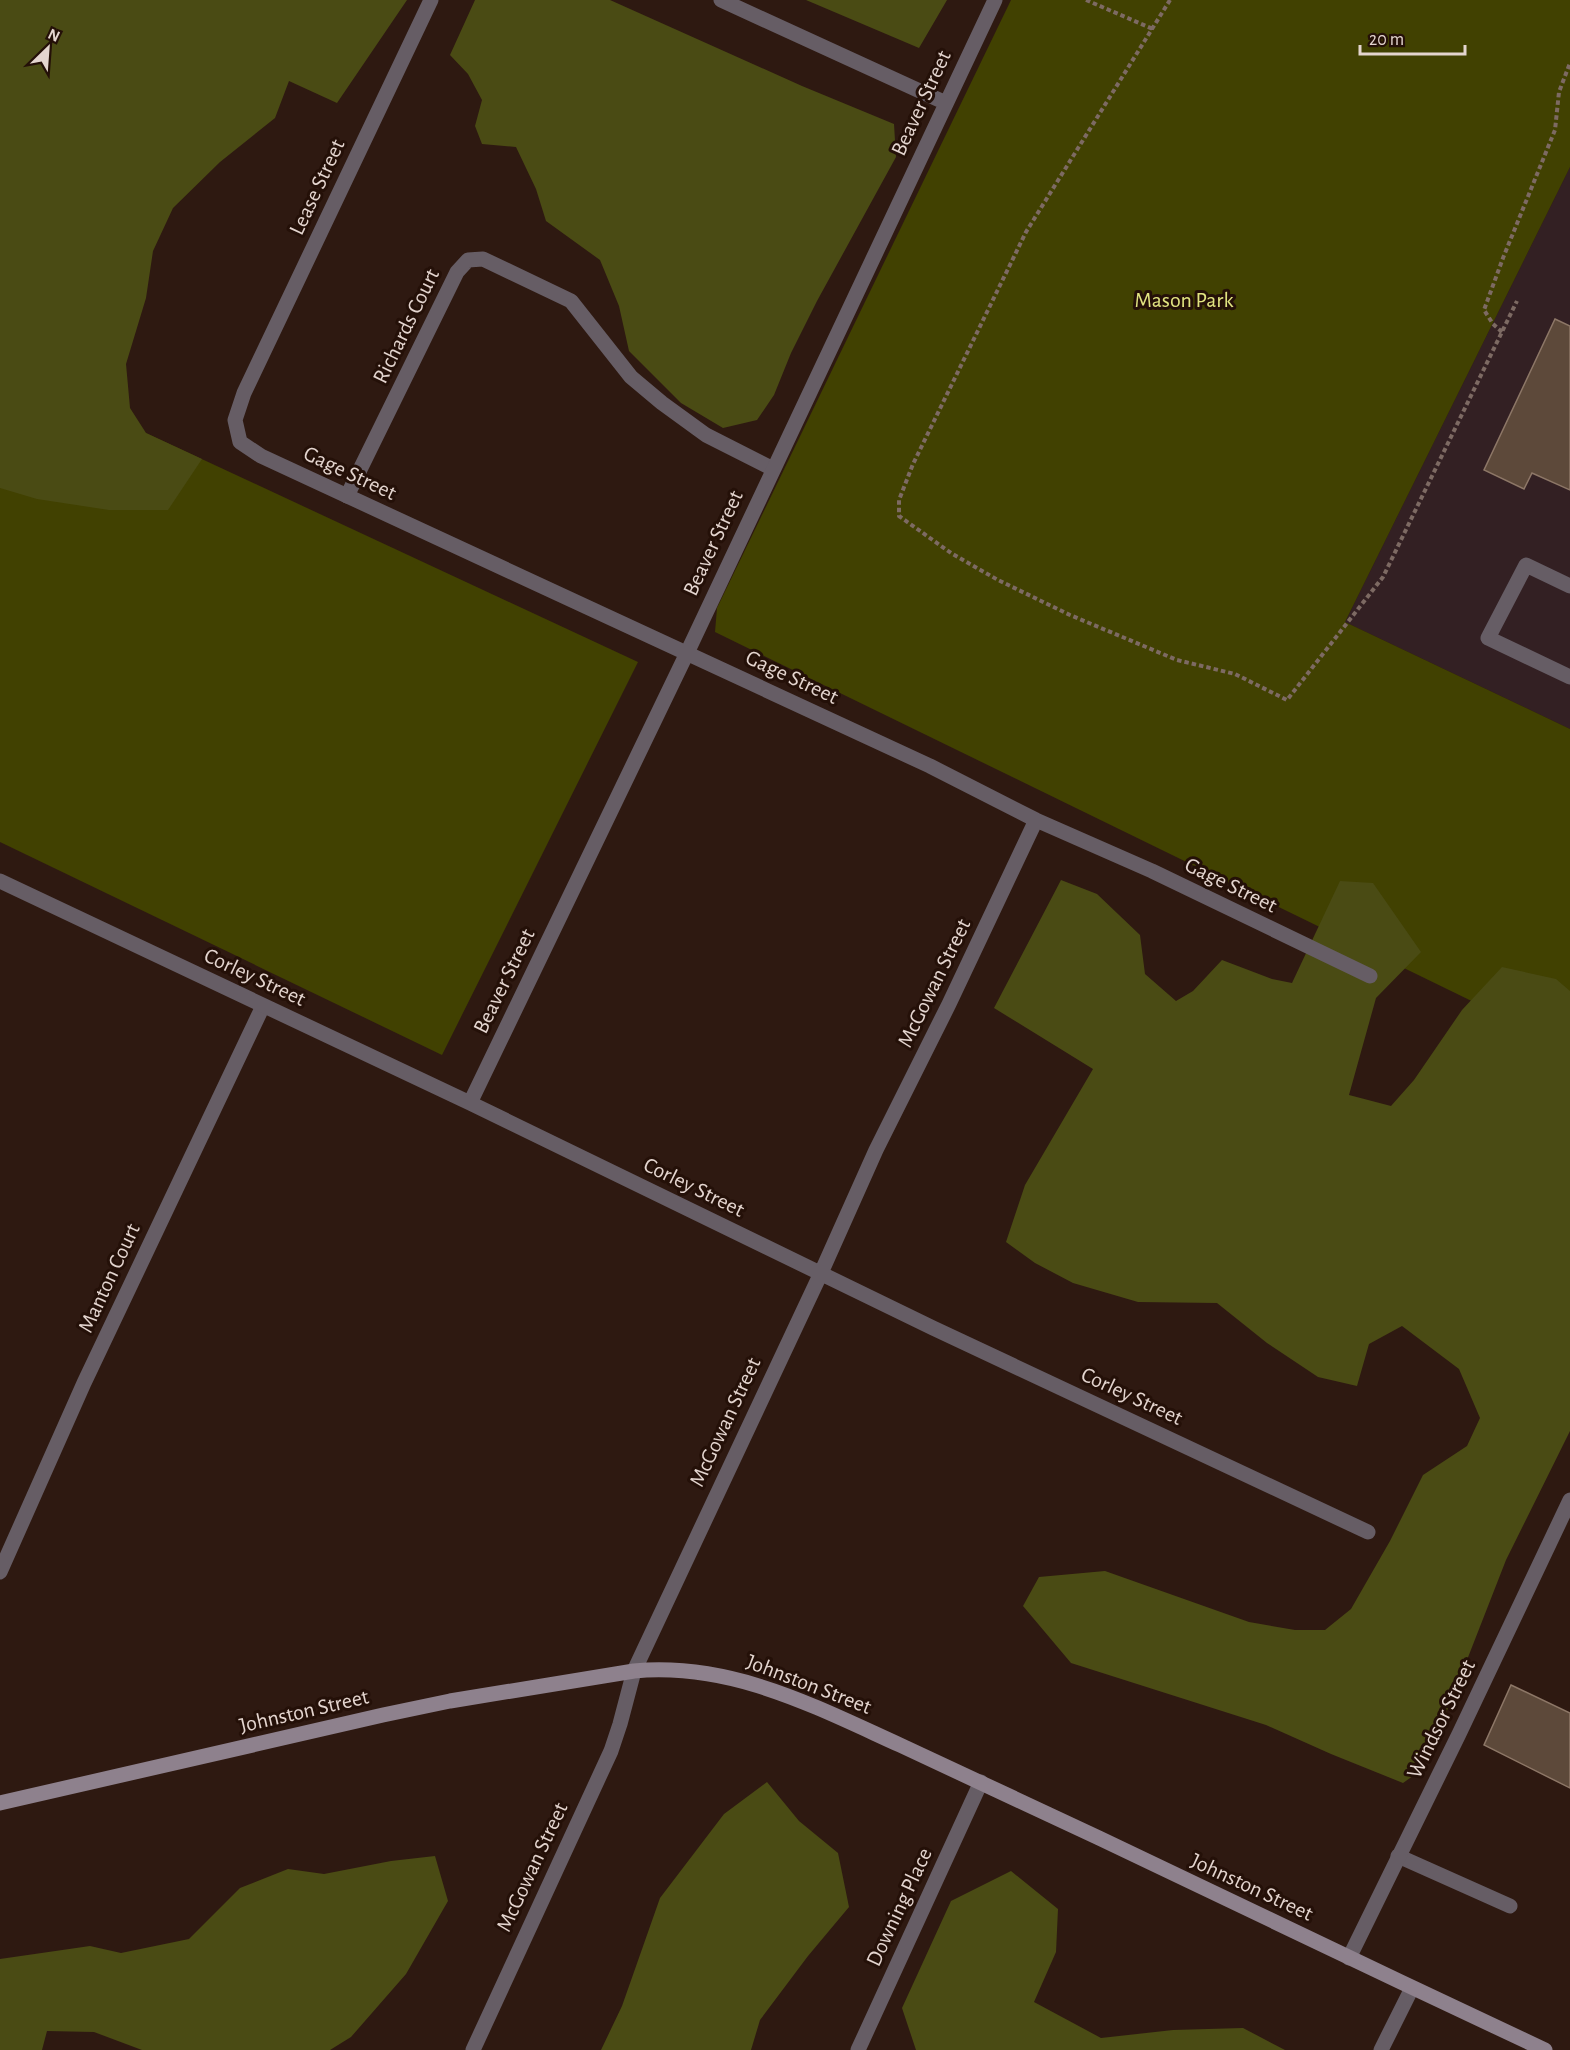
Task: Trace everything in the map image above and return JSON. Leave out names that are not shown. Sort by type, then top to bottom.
[{"type":"main road","name":"Johnston Street","points":[[0,1803],[450,1701],[634,1671],[652,1669],[704,1672],[760,1686],[812,1705],[981,1782],[1545,2050]]},
{"type":"street","name":"Lease Street","points":[[244,393],[430,0]]},
{"type":"street","points":[[721,0],[946,103]]},
{"type":"street","name":"Beaver Street","points":[[470,1103],[687,653],[995,0]]},
{"type":"street","name":"Richards Court","points":[[347,496],[457,272],[468,260],[483,259],[571,301],[631,376],[706,435],[773,469]]},
{"type":"street","name":"Gage Street","points":[[244,393],[235,420],[240,442],[261,456],[930,766],[1036,820],[1152,872],[1370,976]]},
{"type":"street","points":[[1570,586],[1526,565],[1488,638],[1570,677]]},
{"type":"street","name":"McGowan Street","points":[[472,2050],[611,1751],[634,1671],[821,1273],[876,1150],[950,1004],[1036,820]]},
{"type":"street","name":"Corley Street","points":[[0,881],[470,1103],[954,1338],[1368,1532]]},
{"type":"street","name":"Manton Court","points":[[0,1572],[84,1383],[263,1006]]},
{"type":"street","name":"Windsor Street","points":[[1349,1958],[1460,1734],[1570,1500]]},
{"type":"street","name":"Downing Place","points":[[858,2050],[981,1782]]},
{"type":"street","points":[[1398,1856],[1510,1906]]},
{"type":"street","points":[[1381,2050],[1412,1988]]},
{"type":"path","points":[[1086,0],[1153,29]]},
{"type":"path","points":[[1170,0],[1026,232],[913,464],[899,500],[899,516],[960,558],[998,580],[1070,615],[1177,660],[1235,674],[1287,700],[1383,577],[1517,301]]},
{"type":"path","points":[[1502,332],[1492,324],[1484,309],[1555,130],[1560,92],[1570,63]]},
{"type":"shaded area","points":[[0,0],[407,0],[337,103],[289,81],[275,118],[220,162],[173,208],[153,251],[146,298],[126,364],[130,408],[146,433],[202,459],[168,510],[109,510],[37,499],[0,488]]},
{"type":"shaded area","points":[[475,0],[610,0],[802,86],[894,124],[896,157],[817,301],[791,353],[774,395],[757,420],[723,428],[681,403],[629,351],[619,306],[600,260],[546,221],[536,189],[516,147],[482,144],[475,126],[482,100],[468,74],[450,55]]},
{"type":"shaded area","points":[[806,0],[947,0],[919,48]]},
{"type":"shaded area","points":[[1570,167],[1570,729],[1345,622]]},
{"type":"shaded area","points":[[1061,880],[1097,894],[1140,935],[1145,974],[1176,1001],[1193,991],[1222,960],[1272,979],[1292,983],[1340,881],[1373,883],[1421,952],[1376,998],[1349,1095],[1391,1106],[1414,1080],[1462,1010],[1502,967],[1556,979],[1570,991],[1570,1431],[1506,1560],[1449,1706],[1420,1771],[1403,1783],[1266,1725],[1071,1663],[1023,1606],[1039,1577],[1105,1571],[1249,1622],[1295,1630],[1325,1630],[1351,1609],[1390,1541],[1423,1475],[1467,1446],[1480,1418],[1459,1369],[1402,1326],[1369,1344],[1357,1386],[1318,1377],[1267,1343],[1217,1303],[1138,1302],[1073,1283],[1035,1263],[1006,1242],[1025,1185],[1093,1069],[994,1008]]},
{"type":"shaded area","points":[[767,1782],[799,1821],[838,1853],[849,1907],[808,1956],[760,2020],[751,2050],[601,2050],[622,2006],[660,1898],[724,1814]]},
{"type":"shaded area","points":[[435,1856],[448,1901],[406,1974],[351,2037],[330,2050],[142,2050],[94,2032],[47,2031],[42,2050],[0,2050],[0,1959],[90,1946],[121,1953],[189,1939],[240,1888],[288,1869],[324,1874],[391,1861]]},
{"type":"shaded area","points":[[1011,1871],[1058,1909],[1056,1952],[1034,2002],[1101,2038],[1173,2030],[1243,2028],[1285,2050],[916,2050],[902,2008],[951,1901]]},
{"type":"green space","name":"Mason Park","points":[[1011,0],[1570,0],[1570,167],[1345,622],[1570,729],[1570,1049],[715,632],[717,608]]},
{"type":"green space","points":[[4,367],[638,662],[442,1055],[0,842],[0,372]]},
{"type":"building","points":[[1555,319],[1570,326],[1570,490],[1532,473],[1524,489],[1484,470]]},
{"type":"building","points":[[1511,1685],[1570,1713],[1570,1788],[1484,1745]]}]
